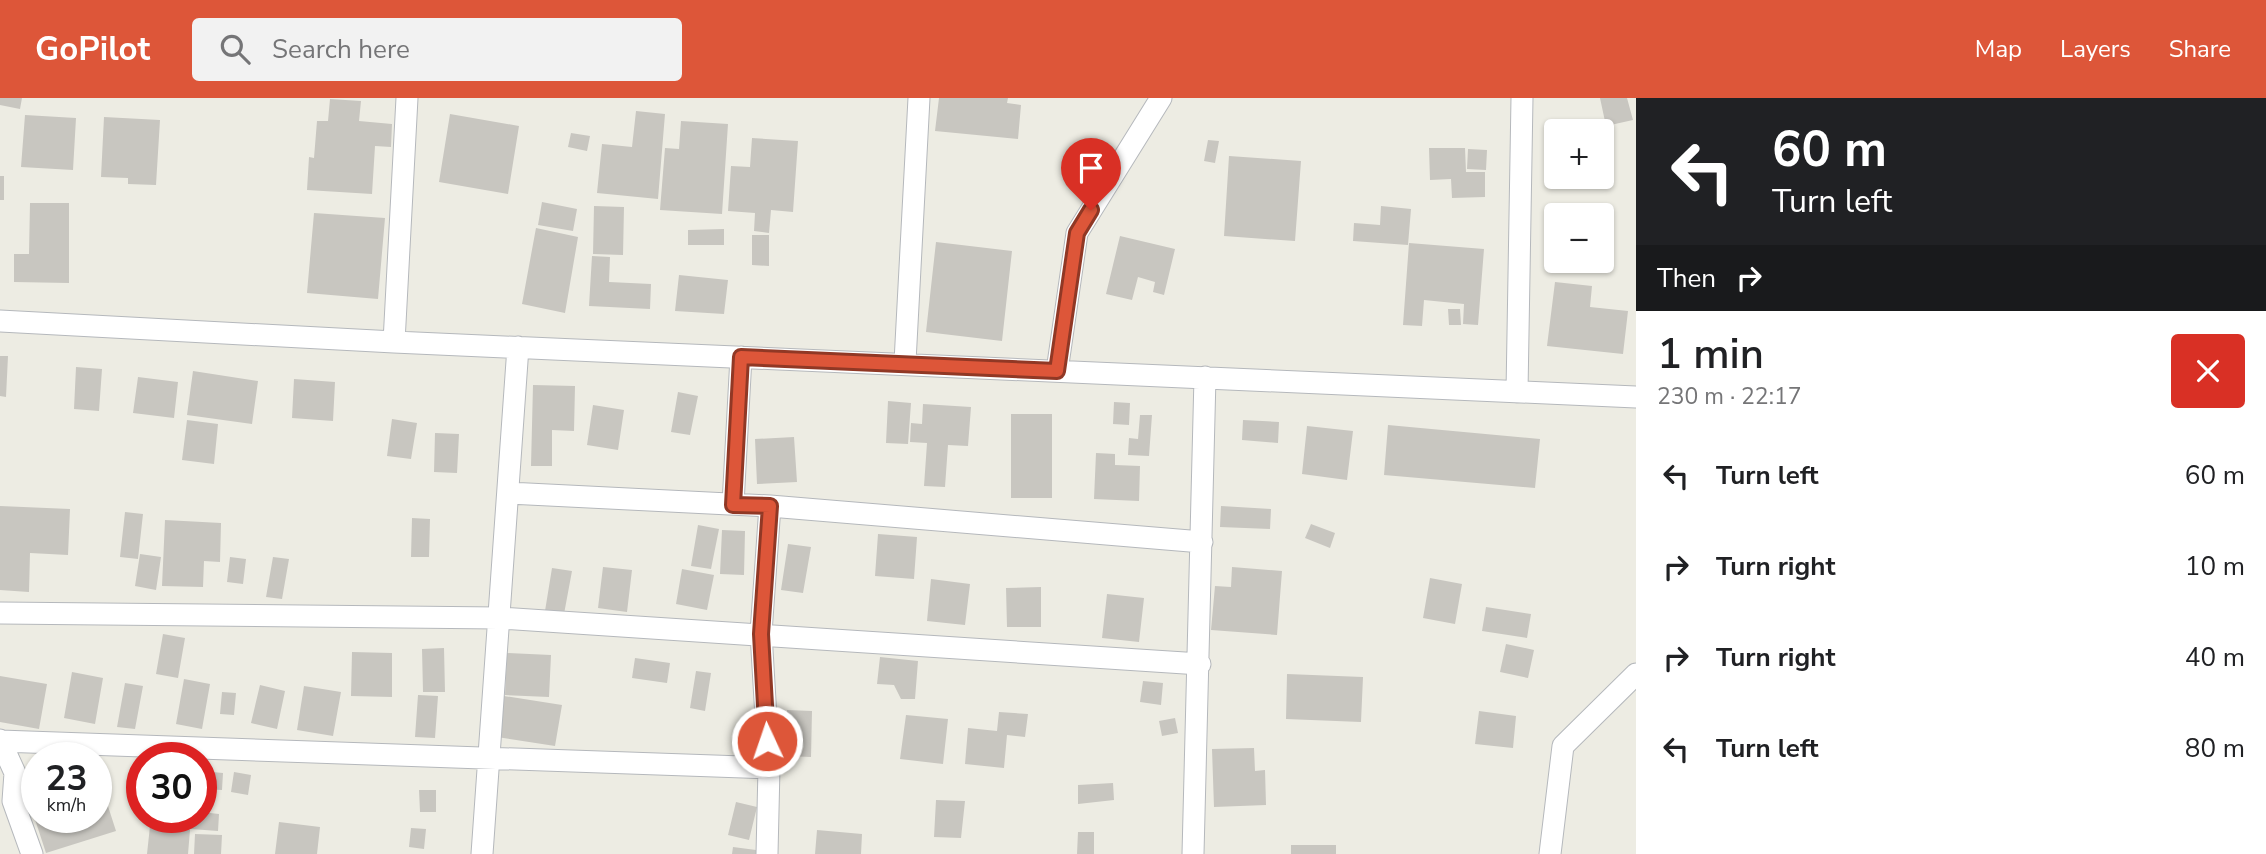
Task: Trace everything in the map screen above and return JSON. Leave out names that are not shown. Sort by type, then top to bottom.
[{"type":"street","points":[[394,342],[407,98]]},
{"type":"street","points":[[905,362],[919,98]]},
{"type":"street","points":[[1057,371],[1077,233],[1161,98]]},
{"type":"street","points":[[1517,392],[1522,98]]},
{"type":"street","points":[[0,321],[394,342],[905,362],[1636,397]]},
{"type":"street","points":[[482,854],[518,347]]},
{"type":"street","points":[[733,505],[741,357]]},
{"type":"street","points":[[1193,854],[1200,664],[1205,377]]},
{"type":"street","points":[[508,493],[770,506],[1202,542]]},
{"type":"street","points":[[767,854],[769,768],[761,634],[770,506]]},
{"type":"street","points":[[0,613],[499,618],[1200,664]]},
{"type":"street","points":[[1550,854],[1563,746],[1636,674]]},
{"type":"street","points":[[32,854],[13,801],[15,773],[0,741],[769,768]]},
{"type":"building","points":[[0,98],[22,98],[20,109],[0,105]]},
{"type":"building","points":[[939,98],[1008,98],[1007,103],[1021,105],[1018,139],[935,131]]},
{"type":"building","points":[[1600,98],[1627,98],[1633,120],[1614,124],[1614,119],[1604,119]]},
{"type":"building","points":[[330,99],[361,101],[359,121],[392,124],[391,147],[375,146],[372,194],[307,190],[309,157],[314,158],[317,121],[328,121]]},
{"type":"building","points":[[636,111],[665,114],[658,199],[597,193],[602,144],[632,147]]},
{"type":"building","points":[[450,114],[519,126],[508,194],[439,182]]},
{"type":"building","points":[[25,115],[76,118],[73,170],[21,167]]},
{"type":"building","points":[[104,117],[160,120],[156,185],[128,184],[128,178],[101,177]]},
{"type":"building","points":[[681,121],[728,124],[722,214],[660,210],[665,148],[679,149]]},
{"type":"building","points":[[571,133],[590,136],[587,151],[568,147]]},
{"type":"building","points":[[752,138],[798,141],[793,212],[771,210],[769,233],[754,231],[755,213],[728,211],[731,166],[750,167]]},
{"type":"building","points":[[1208,140],[1219,141],[1215,163],[1204,161]]},
{"type":"building","points":[[1429,148],[1465,148],[1466,172],[1485,172],[1485,197],[1452,198],[1451,179],[1430,180]]},
{"type":"building","points":[[1468,149],[1487,150],[1486,170],[1467,169]]},
{"type":"building","points":[[1229,156],[1301,161],[1295,241],[1224,236]]},
{"type":"building","points":[[0,176],[4,176],[4,200],[0,200]]},
{"type":"building","points":[[542,202],[577,209],[573,231],[538,225]]},
{"type":"building","points":[[30,203],[69,203],[69,283],[14,282],[14,254],[29,254]]},
{"type":"building","points":[[594,206],[624,207],[623,255],[593,254]]},
{"type":"building","points":[[1381,206],[1411,209],[1408,245],[1353,241],[1354,223],[1380,225]]},
{"type":"building","points":[[314,213],[385,218],[378,299],[307,293]]},
{"type":"building","points":[[536,228],[578,237],[565,313],[522,304]]},
{"type":"building","points":[[724,229],[724,245],[688,245],[688,230]]},
{"type":"building","points":[[752,235],[769,235],[769,266],[752,265]]},
{"type":"building","points":[[1120,236],[1175,249],[1164,295],[1153,292],[1155,282],[1138,277],[1132,300],[1106,294]]},
{"type":"building","points":[[936,242],[1012,251],[1002,341],[926,332]]},
{"type":"building","points":[[1409,243],[1484,249],[1478,325],[1463,324],[1464,304],[1424,300],[1422,326],[1403,325]]},
{"type":"building","points":[[592,256],[610,257],[609,282],[651,284],[650,309],[589,306]]},
{"type":"building","points":[[679,275],[728,280],[724,314],[675,311]]},
{"type":"building","points":[[1555,282],[1592,286],[1590,307],[1628,311],[1623,354],[1547,346]]},
{"type":"building","points":[[1448,309],[1460,309],[1461,325],[1449,325]]},
{"type":"building","points":[[0,356],[8,356],[6,397],[0,396]]},
{"type":"building","points":[[76,367],[102,369],[99,411],[74,409]]},
{"type":"building","points":[[193,371],[258,381],[252,424],[187,415]]},
{"type":"building","points":[[138,377],[178,382],[174,418],[133,413]]},
{"type":"building","points":[[294,379],[335,382],[333,421],[292,418]]},
{"type":"building","points":[[533,385],[575,386],[574,431],[552,430],[552,466],[531,466]]},
{"type":"building","points":[[678,392],[698,396],[690,435],[671,432]]},
{"type":"building","points":[[888,401],[911,403],[908,444],[886,443]]},
{"type":"building","points":[[1114,402],[1130,403],[1129,425],[1113,424]]},
{"type":"building","points":[[923,404],[971,407],[968,446],[948,445],[945,487],[924,486],[927,443],[910,442],[911,423],[922,424]]},
{"type":"building","points":[[593,405],[624,410],[618,450],[587,445]]},
{"type":"building","points":[[1011,414],[1052,414],[1052,498],[1011,498]]},
{"type":"building","points":[[1140,415],[1152,415],[1149,456],[1128,455],[1129,438],[1138,439]]},
{"type":"building","points":[[392,419],[417,423],[411,459],[387,456]]},
{"type":"building","points":[[187,420],[218,424],[214,464],[182,460]]},
{"type":"building","points":[[1243,420],[1279,422],[1278,443],[1242,440]]},
{"type":"building","points":[[1388,425],[1540,439],[1535,488],[1384,475]]},
{"type":"building","points":[[1307,426],[1353,431],[1347,480],[1302,474]]},
{"type":"building","points":[[435,433],[459,434],[457,473],[434,472]]},
{"type":"building","points":[[794,437],[797,482],[757,484],[755,439]]},
{"type":"building","points":[[1096,453],[1115,454],[1115,465],[1140,466],[1139,501],[1094,499]]},
{"type":"building","points":[[0,506],[70,509],[68,555],[30,553],[29,592],[0,590]]},
{"type":"building","points":[[1221,506],[1271,509],[1270,529],[1220,527]]},
{"type":"building","points":[[125,512],[143,514],[138,559],[120,557]]},
{"type":"building","points":[[412,518],[430,519],[429,557],[411,557]]},
{"type":"building","points":[[165,520],[221,523],[220,562],[204,561],[203,587],[162,586]]},
{"type":"building","points":[[1311,524],[1335,533],[1330,548],[1305,538]]},
{"type":"building","points":[[698,525],[719,529],[711,569],[691,566]]},
{"type":"building","points":[[722,530],[745,531],[744,575],[720,574]]},
{"type":"building","points":[[878,534],[917,537],[914,579],[875,576]]},
{"type":"building","points":[[788,544],[811,547],[803,593],[781,590]]},
{"type":"building","points":[[140,554],[161,557],[156,590],[135,586]]},
{"type":"building","points":[[230,557],[246,559],[243,584],[227,582]]},
{"type":"building","points":[[273,557],[289,559],[282,599],[266,597]]},
{"type":"building","points":[[603,567],[632,570],[627,612],[598,608]]},
{"type":"building","points":[[1232,567],[1282,571],[1277,635],[1211,630],[1215,586],[1231,587]]},
{"type":"building","points":[[552,568],[572,571],[564,614],[545,611]]},
{"type":"building","points":[[682,569],[714,575],[707,610],[676,604]]},
{"type":"building","points":[[1430,578],[1462,584],[1455,624],[1423,618]]},
{"type":"building","points":[[931,579],[970,584],[965,625],[927,621]]},
{"type":"building","points":[[1041,587],[1041,627],[1007,627],[1006,588]]},
{"type":"building","points":[[1107,594],[1144,598],[1139,642],[1102,638]]},
{"type":"building","points":[[1486,607],[1531,614],[1527,638],[1482,631]]},
{"type":"building","points":[[163,634],[185,638],[178,678],[156,674]]},
{"type":"building","points":[[1506,644],[1534,650],[1528,678],[1500,672]]},
{"type":"building","points":[[444,648],[445,692],[423,692],[422,649]]},
{"type":"building","points":[[352,652],[392,653],[392,697],[351,696]]},
{"type":"building","points":[[507,653],[551,655],[549,697],[505,695]]},
{"type":"building","points":[[880,657],[918,661],[915,699],[901,699],[894,685],[877,684]]},
{"type":"building","points":[[635,658],[670,663],[667,683],[632,678]]},
{"type":"building","points":[[696,671],[711,673],[705,711],[690,708]]},
{"type":"building","points":[[72,672],[103,678],[95,724],[64,718]]},
{"type":"building","points":[[1287,674],[1363,677],[1361,722],[1286,719]]},
{"type":"building","points":[[0,676],[47,684],[39,729],[0,722]]},
{"type":"building","points":[[184,679],[210,684],[202,729],[176,724]]},
{"type":"building","points":[[1143,681],[1163,683],[1161,705],[1140,702]]},
{"type":"building","points":[[125,683],[143,686],[135,729],[117,727]]},
{"type":"building","points":[[260,685],[285,691],[277,729],[251,723]]},
{"type":"building","points":[[304,686],[341,692],[333,736],[297,730]]},
{"type":"building","points":[[222,692],[236,693],[234,715],[220,714]]},
{"type":"building","points":[[418,695],[438,696],[435,738],[415,737]]},
{"type":"building","points":[[504,696],[562,705],[555,746],[497,737]]},
{"type":"building","points":[[787,710],[812,711],[811,757],[786,756]]},
{"type":"building","points":[[1479,711],[1516,716],[1513,748],[1475,744]]},
{"type":"building","points":[[999,712],[1028,714],[1025,737],[1007,735],[1004,768],[965,764],[968,728],[997,731]]},
{"type":"building","points":[[906,715],[948,719],[943,764],[900,759]]},
{"type":"building","points":[[1175,718],[1178,733],[1162,736],[1159,721]]},
{"type":"building","points":[[1254,748],[1255,771],[1265,770],[1266,805],[1214,807],[1212,749]]},
{"type":"building","points":[[217,772],[223,773],[222,790],[217,790]]},
{"type":"building","points":[[234,772],[251,775],[248,795],[231,792]]},
{"type":"building","points":[[1113,783],[1114,800],[1078,804],[1078,785]]},
{"type":"building","points":[[419,790],[436,790],[436,812],[420,812]]},
{"type":"building","points":[[936,800],[965,801],[961,838],[934,837]]},
{"type":"building","points":[[736,802],[757,807],[749,840],[728,835]]},
{"type":"building","points":[[279,822],[320,827],[317,854],[275,854]]},
{"type":"building","points":[[411,828],[426,829],[424,849],[409,847]]},
{"type":"building","points":[[817,830],[862,834],[861,854],[815,854]]},
{"type":"building","points":[[1078,832],[1094,832],[1094,854],[1077,854]]},
{"type":"building","points":[[39,833],[110,833],[46,853]]},
{"type":"building","points":[[149,833],[190,833],[188,854],[147,854]]},
{"type":"building","points":[[195,834],[222,835],[221,854],[194,854]]},
{"type":"building","points":[[1291,845],[1336,845],[1336,854],[1291,854]]},
{"type":"building","points":[[733,847],[756,850],[756,854],[732,854]]},
{"type":"route","points":[[767,741],[761,634],[770,506],[733,505],[741,357],[905,362],[1057,371],[1077,233],[1091,210]]}]
